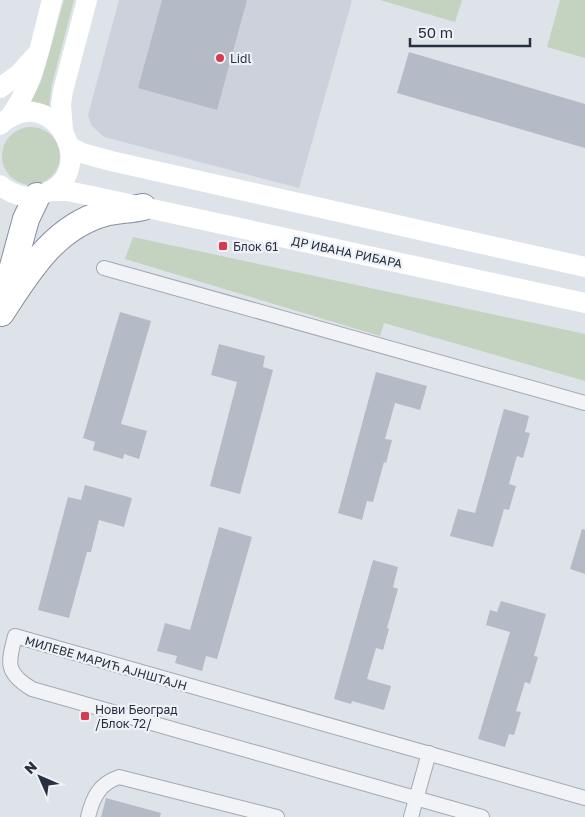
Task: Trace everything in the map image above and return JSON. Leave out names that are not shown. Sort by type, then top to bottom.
[{"type":"highway","points":[[1,315],[26,219],[43,193]]},
{"type":"highway","points":[[1,315],[30,268],[70,228],[105,214],[143,207]]},
{"type":"main road","points":[[7,113],[30,78],[52,0]]},
{"type":"main road","points":[[43,193],[60,183],[67,172],[70,160],[61,104],[87,0]]},
{"type":"main road","points":[[0,88],[19,74],[38,51]]},
{"type":"main road","points":[[7,113],[38,114],[54,121],[67,139],[111,161],[585,267]]},
{"type":"main road","name":"ДР ИВАНА РИБАРА","points":[[0,185],[16,194],[67,191],[585,303]]},
{"type":"street","points":[[104,268],[585,403]]},
{"type":"street","name":"МИЛЕВЕ МАРИЋ АЈНШТАЈН","points":[[482,817],[32,689],[16,677],[10,669],[9,659],[15,636],[585,798]]},
{"type":"street","points":[[411,817],[429,753]]},
{"type":"street","points":[[88,817],[94,796],[102,786],[119,777],[277,817]]},
{"type":"shaded area","name":"Lidl","points":[[119,0],[352,0],[299,188],[104,137],[92,126],[88,115]]},
{"type":"green space","points":[[64,0],[74,0],[52,84],[49,106],[30,101],[41,82]]},
{"type":"green space","points":[[380,0],[462,0],[455,22]]},
{"type":"green space","points":[[560,0],[585,0],[585,58],[547,47]]},
{"type":"green space","points":[[31,127],[42,129],[55,140],[60,156],[58,167],[47,180],[31,185],[20,183],[7,172],[2,156],[4,145],[15,132]]},
{"type":"green space","points":[[133,237],[585,334],[585,381],[384,323],[380,336],[125,259]]},
{"type":"building","points":[[162,0],[247,0],[217,110],[138,88]]},
{"type":"building","points":[[409,52],[585,104],[585,148],[397,93]]},
{"type":"building","points":[[120,312],[151,321],[121,424],[147,431],[139,459],[124,454],[123,459],[93,450],[95,442],[83,438]]},
{"type":"building","points":[[219,344],[265,356],[263,367],[273,370],[240,494],[210,486],[237,382],[211,375]]},
{"type":"building","points":[[376,372],[427,386],[420,410],[395,403],[385,439],[392,440],[386,463],[384,462],[373,502],[367,501],[362,520],[338,513]]},
{"type":"building","points":[[504,409],[529,416],[525,432],[530,433],[523,458],[517,456],[509,484],[516,486],[509,510],[504,509],[493,547],[450,536],[458,509],[475,513]]},
{"type":"building","points":[[85,485],[132,498],[124,527],[99,520],[91,552],[87,552],[69,618],[38,610],[68,497],[81,500]]},
{"type":"building","points":[[219,527],[252,537],[217,659],[206,656],[202,671],[175,663],[177,656],[157,651],[165,623],[190,630]]},
{"type":"building","points":[[582,529],[585,530],[585,574],[570,569]]},
{"type":"building","points":[[373,560],[398,567],[393,587],[398,589],[387,628],[389,629],[383,650],[376,648],[367,679],[391,686],[384,710],[352,701],[351,704],[334,699]]},
{"type":"building","points":[[501,601],[546,614],[534,656],[538,657],[530,684],[525,682],[516,711],[521,712],[514,735],[509,734],[505,747],[478,739],[510,632],[486,625],[490,610],[497,612]]},
{"type":"building","points":[[106,798],[161,813],[160,817],[101,817]]},
{"type":"place","name":"Lidl","points":[[220,58]]},
{"type":"place","name":"Блок 61","points":[[223,246]]},
{"type":"place","name":"Нови Београд /Блок 72/","points":[[85,716]]}]
